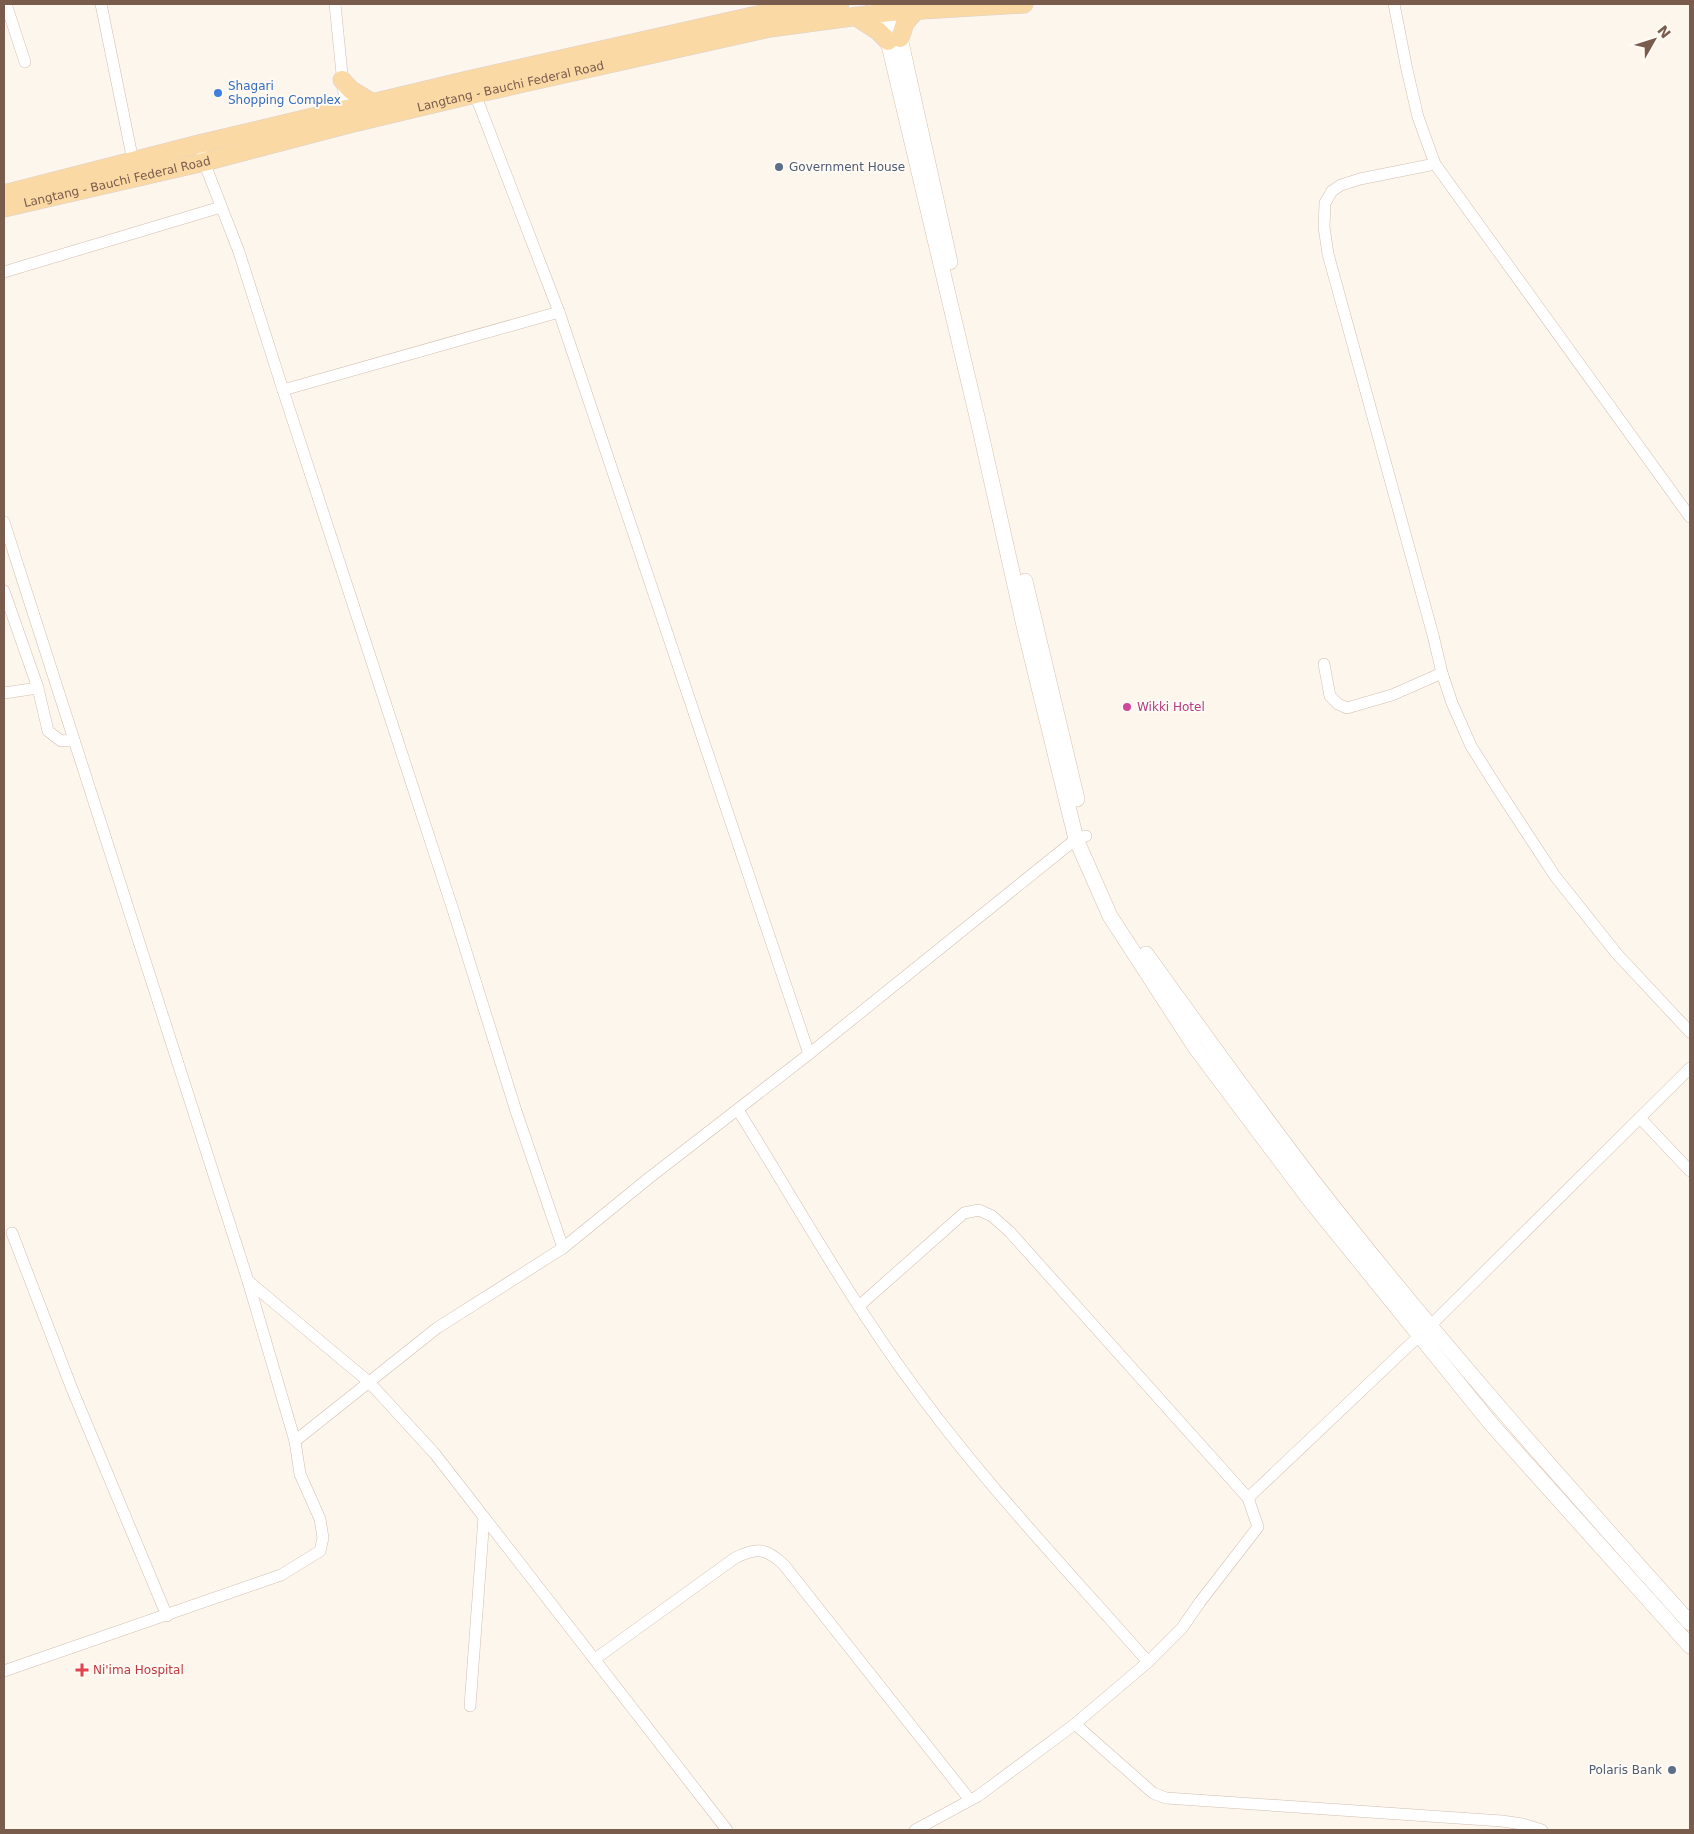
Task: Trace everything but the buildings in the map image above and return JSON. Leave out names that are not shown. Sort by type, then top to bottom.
[{"type":"main road","name":"Langtang - Bauchi Federal Road","points":[[4,208],[204,162],[347,116],[371,102],[766,15],[840,4]]},
{"type":"main road","name":"Langtang - Bauchi Federal Road","points":[[4,194],[199,144],[475,94],[766,15],[855,16],[887,7],[916,10],[1024,4]]},
{"type":"main road","points":[[855,16],[894,39],[916,10]]},
{"type":"main road","points":[[342,80],[351,90],[371,102]]},
{"type":"street","points":[[6,4],[25,62]]},
{"type":"street","points":[[101,4],[133,161]]},
{"type":"street","points":[[334,4],[347,116]]},
{"type":"street","points":[[1394,4],[1418,117],[1435,164],[1690,517]]},
{"type":"street","points":[[887,7],[884,24],[894,39],[1025,630],[1081,838],[1110,916],[1195,1047],[1310,1200],[1424,1331],[1505,1416],[1690,1623]]},
{"type":"street","points":[[475,94],[559,312],[809,1054]]},
{"type":"street","points":[[199,144],[204,162],[239,252],[282,390],[452,906],[516,1110],[563,1248]]},
{"type":"street","points":[[1435,164],[1360,179],[1341,185],[1332,191],[1325,203],[1324,227],[1328,254],[1434,635],[1442,673],[1452,703],[1471,746],[1555,876],[1617,954],[1690,1032]]},
{"type":"street","points":[[4,272],[221,207]]},
{"type":"street","points":[[282,390],[559,312]]},
{"type":"street","points":[[4,522],[9,554],[74,740],[248,1281],[295,1442],[300,1474],[320,1519],[323,1538],[320,1551],[281,1575],[4,1672]]},
{"type":"street","points":[[4,591],[38,688],[48,731],[61,741],[74,740]]},
{"type":"street","points":[[1324,664],[1330,696],[1338,704],[1347,708],[1392,695],[1442,673]]},
{"type":"street","points":[[4,693],[38,688]]},
{"type":"street","points":[[295,1442],[437,1328],[563,1248],[649,1178],[738,1110],[1081,838]]},
{"type":"street","points":[[1248,1498],[1424,1331],[1690,1068]]},
{"type":"street","points":[[738,1110],[859,1306],[915,1388],[976,1466],[1148,1662]]},
{"type":"street","points":[[1640,1118],[1690,1171]]},
{"type":"street","points":[[859,1306],[964,1213],[979,1210],[992,1216],[1010,1232],[1248,1498],[1258,1527],[1182,1628],[1148,1662],[1075,1724],[970,1800],[916,1830]]},
{"type":"street","points":[[12,1232],[72,1389],[167,1616]]},
{"type":"street","points":[[248,1281],[369,1382],[435,1454],[727,1830]]},
{"type":"street","points":[[1424,1331],[1492,1425],[1689,1640]]},
{"type":"street","points":[[470,1706],[484,1517]]},
{"type":"street","points":[[595,1659],[735,1558],[750,1551],[761,1550],[773,1554],[784,1565],[970,1800]]},
{"type":"street","points":[[1075,1724],[1154,1793],[1166,1798],[1502,1822],[1522,1824],[1542,1830]]},
{"type":"place","name":"Shagari Shopping Complex","points":[[218,93]]},
{"type":"place","name":"Government House","points":[[779,167]]},
{"type":"place","name":"Wikki Hotel","points":[[1127,707]]},
{"type":"place","name":"Ni'ima Hospital","points":[[82,1670]]},
{"type":"place","name":"Polaris Bank","points":[[1672,1770]]}]
